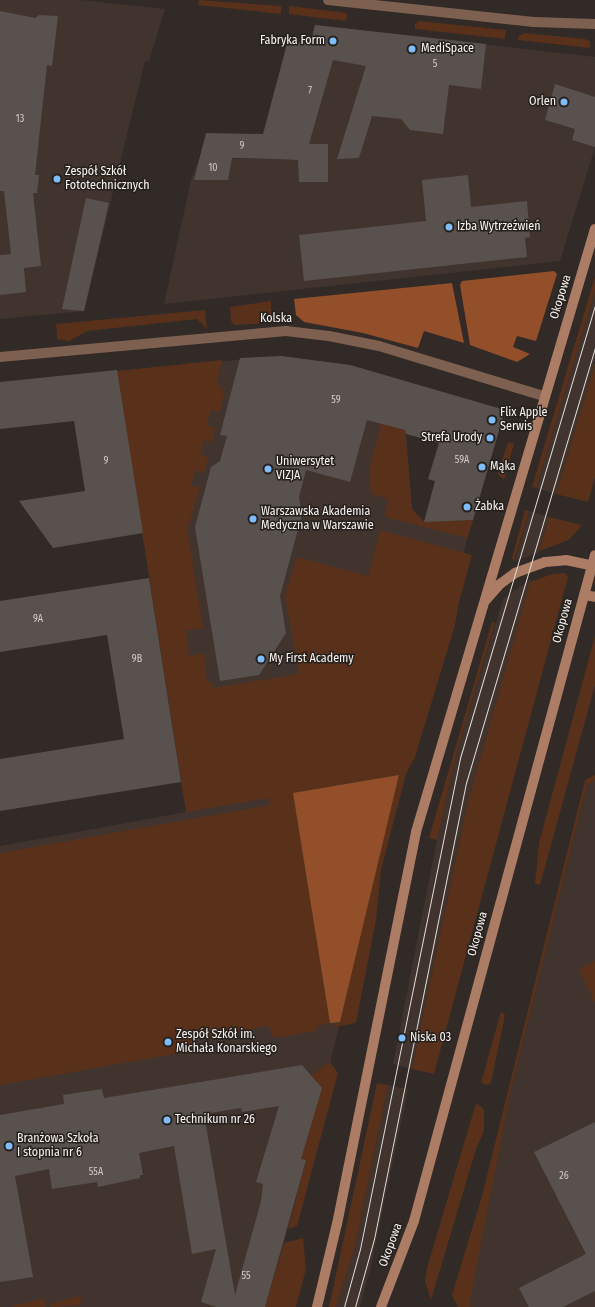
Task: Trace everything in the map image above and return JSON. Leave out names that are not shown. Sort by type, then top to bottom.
[{"type":"main road","name":"Okopowa","points":[[316,1307],[337,1224],[416,832],[544,396],[595,229]]},
{"type":"main road","name":"Okopowa","points":[[381,1307],[414,1221],[584,595],[594,566],[595,555]]},
{"type":"main road","name":"Okopowa","points":[[484,603],[500,584],[515,573],[529,567],[545,562],[566,560],[594,566]]},
{"type":"main road","points":[[584,595],[595,597]]},
{"type":"street","points":[[328,0],[534,22],[595,24]]},
{"type":"street","name":"Kolska","points":[[0,357],[286,331],[329,336],[379,346],[544,396]]},
{"type":"shaded area","name":"Zespół Szkół Fototechnicznych","points":[[0,0],[80,0],[165,9],[149,61],[145,61],[84,311],[0,319]]},
{"type":"shaded area","points":[[199,0],[281,6],[281,14],[198,5]]},
{"type":"shaded area","points":[[289,6],[347,13],[346,21],[289,14]]},
{"type":"shaded area","points":[[419,21],[506,30],[505,39],[415,29],[415,24]]},
{"type":"shaded area","points":[[315,25],[595,57],[595,147],[560,261],[164,304],[191,180],[199,159],[278,159]]},
{"type":"shaded area","points":[[524,33],[585,39],[590,41],[590,48],[518,40],[518,37]]},
{"type":"shaded area","points":[[554,271],[557,274],[536,341],[517,336],[513,347],[530,354],[517,362],[470,345],[460,285],[462,281]]},
{"type":"shaded area","points":[[595,277],[595,291],[536,488],[532,487]]},
{"type":"shaded area","points":[[452,283],[464,343],[424,331],[418,348],[363,333],[304,322],[296,315],[294,299]]},
{"type":"shaded area","points":[[595,291],[595,363],[556,494],[536,488]]},
{"type":"shaded area","points":[[271,301],[271,318],[267,323],[234,325],[231,321],[230,307]]},
{"type":"shaded area","points":[[205,310],[207,329],[197,319],[87,331],[69,341],[57,339],[56,324]]},
{"type":"shaded area","points":[[281,356],[350,365],[402,380],[412,509],[424,522],[473,520],[399,775],[307,1160],[275,1274],[265,1307],[0,1307],[0,846],[186,812],[117,371]]},
{"type":"shaded area","points":[[222,360],[217,380],[224,393],[220,412],[211,410],[206,425],[215,428],[212,442],[204,440],[200,455],[208,457],[204,473],[196,470],[191,485],[200,488],[187,529],[203,628],[186,630],[189,656],[204,653],[207,682],[212,683],[213,688],[299,674],[285,595],[297,557],[368,576],[380,530],[472,555],[459,602],[455,625],[415,757],[406,774],[381,870],[376,920],[356,1023],[328,1028],[340,1022],[399,775],[293,794],[330,1023],[316,1026],[317,1031],[274,1038],[268,1026],[195,1039],[197,1050],[0,1085],[0,853],[270,805],[269,798],[186,812],[117,371]]},
{"type":"shaded area","points":[[595,363],[595,477],[588,502],[556,494]]},
{"type":"shaded area","points":[[381,424],[405,430],[412,509],[424,522],[473,520],[467,538],[385,517],[388,499],[371,494],[369,470]]},
{"type":"shaded area","points":[[508,442],[514,444],[504,480],[498,474]]},
{"type":"shaded area","points":[[525,510],[529,511],[514,561],[512,558]]},
{"type":"shaded area","points":[[529,511],[549,517],[538,553],[515,561]]},
{"type":"shaded area","points":[[549,517],[582,525],[569,540],[539,551]]},
{"type":"shaded area","points":[[565,573],[568,577],[434,1074],[412,1069],[467,805],[530,582],[552,574]]},
{"type":"shaded area","points":[[531,579],[467,805],[412,1069],[393,1064],[437,840],[457,751],[503,599]]},
{"type":"shaded area","points":[[492,622],[495,623],[457,751],[437,840],[429,838]]},
{"type":"shaded area","points":[[595,636],[595,685],[540,885],[535,884],[539,843]]},
{"type":"shaded area","points":[[399,775],[340,1022],[330,1023],[293,793]]},
{"type":"shaded area","points":[[595,775],[595,781],[587,785],[510,1094],[469,1305],[472,1307],[458,1307],[452,1295],[482,1196],[585,780]]},
{"type":"shaded area","points":[[595,781],[595,1307],[467,1307],[510,1094],[587,785]]},
{"type":"shaded area","points":[[595,961],[595,1004],[579,969]]},
{"type":"shaded area","points":[[501,1011],[505,1015],[491,1083],[487,1085],[481,1083]]},
{"type":"shaded area","points":[[330,1062],[338,1073],[297,1226],[288,1229],[306,1161],[301,1159],[316,1105],[310,1076]]},
{"type":"shaded area","points":[[377,1083],[388,1085],[355,1247],[336,1307],[329,1307]]},
{"type":"shaded area","points":[[388,1085],[408,1089],[371,1266],[360,1307],[336,1307],[355,1247]]},
{"type":"shaded area","points":[[476,1103],[484,1109],[484,1131],[476,1149],[431,1300],[425,1281],[427,1268]]},
{"type":"shaded area","points":[[303,1238],[306,1269],[296,1307],[265,1307],[284,1243]]},
{"type":"shaded area","points":[[80,1296],[82,1305],[51,1307],[50,1304]]},
{"type":"shaded area","points":[[44,1298],[46,1307],[9,1307]]},
{"type":"building","points":[[0,11],[35,18],[39,15],[58,16],[52,66],[47,65],[35,175],[39,175],[37,193],[33,193],[41,266],[24,268],[26,292],[0,295],[0,255],[11,254],[4,191],[0,191]]},
{"type":"building","points":[[315,25],[486,44],[481,89],[449,85],[443,134],[410,130],[401,119],[372,116],[359,158],[337,159],[366,66],[333,60],[309,144],[328,144],[328,182],[299,182],[298,160],[232,158],[228,180],[194,180],[206,133],[263,134],[288,40],[310,45]]},
{"type":"building","points":[[555,84],[595,97],[595,147],[572,140],[575,129],[545,120]]},
{"type":"building","name":"Izba Wytrzeźwień","points":[[468,175],[471,207],[527,201],[530,237],[525,238],[527,257],[304,281],[299,235],[426,221],[422,180]]},
{"type":"building","points":[[86,198],[109,203],[84,311],[62,309]]},
{"type":"building","points":[[281,356],[350,365],[505,410],[473,520],[424,522],[435,481],[428,479],[439,443],[406,434],[405,430],[367,420],[350,482],[306,470],[299,497],[302,515],[280,596],[286,633],[259,675],[220,681],[195,527],[211,467],[220,461],[227,436],[220,435],[240,358]]},
{"type":"building","points":[[117,370],[143,533],[53,548],[19,501],[85,491],[74,421],[0,429],[0,382]]},
{"type":"building","points":[[149,578],[181,782],[0,811],[0,759],[124,739],[107,635],[0,652],[0,601]]},
{"type":"building","points":[[302,1065],[322,1088],[301,1159],[306,1160],[265,1307],[216,1307],[201,1302],[216,1249],[192,1254],[174,1146],[139,1153],[143,1175],[140,1175],[140,1178],[98,1187],[97,1182],[52,1189],[49,1169],[15,1176],[33,1277],[0,1282],[0,1115],[64,1104],[63,1095],[102,1089],[104,1098]],"holes":[[[279,1106],[256,1182],[263,1184],[261,1201],[235,1295],[204,1114],[241,1108],[242,1112]]]},
{"type":"building","points":[[595,1122],[595,1291],[563,1307],[529,1307],[519,1288],[586,1254],[534,1152]]},
{"type":"tram line","points":[[344,1307],[360,1249],[460,758],[595,305]]},
{"type":"tram line","points":[[355,1307],[374,1239],[466,783],[595,347]]},
{"type":"place","name":"Fabryka Form","points":[[333,41]]},
{"type":"place","name":"MediSpace","points":[[412,49]]},
{"type":"place","name":"Orlen","points":[[564,102]]},
{"type":"place","name":"Zespół Szkół Fototechnicznych","points":[[57,179]]},
{"type":"place","name":"Izba Wytrzeźwień","points":[[449,227]]},
{"type":"place","name":"Flix Apple Serwis","points":[[492,420]]},
{"type":"place","name":"Strefa Urody","points":[[490,438]]},
{"type":"place","name":"Mąka","points":[[482,467]]},
{"type":"place","name":"Uniwersytet VIZJA","points":[[268,469]]},
{"type":"place","name":"Żabka","points":[[467,507]]},
{"type":"place","name":"Warszawska Akademia Medyczna w Warszawie","points":[[253,519]]},
{"type":"place","name":"My First Academy","points":[[261,659]]},
{"type":"place","name":"Niska 03","points":[[402,1038]]},
{"type":"place","name":"Zespół Szkół im. Michała Konarskiego","points":[[168,1042]]},
{"type":"place","name":"Technikum nr 26","points":[[167,1120]]},
{"type":"place","name":"Branżowa Szkoła I stopnia nr 6","points":[[9,1146]]}]
